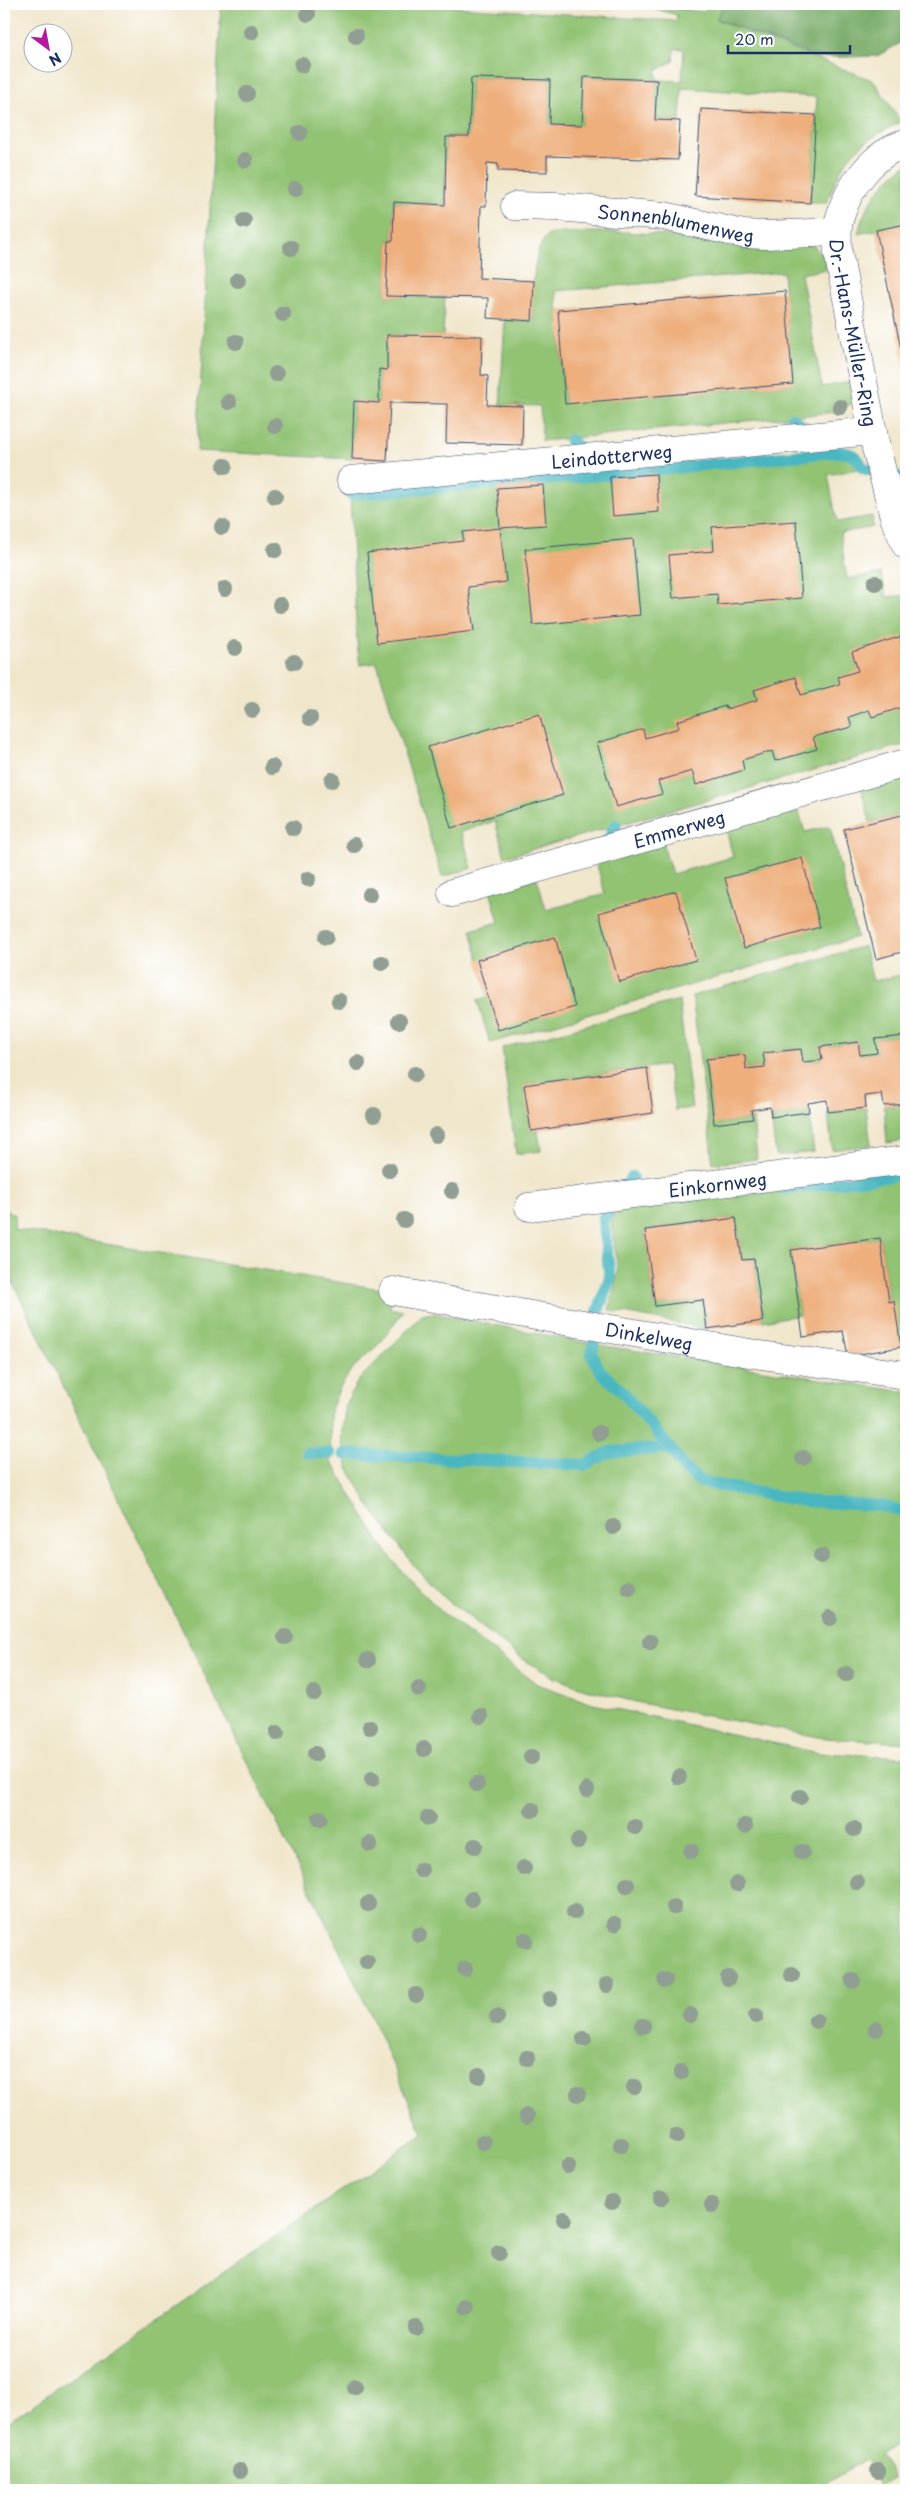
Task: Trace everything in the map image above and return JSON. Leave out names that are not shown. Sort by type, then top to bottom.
[{"type":"street","name":"Dr.-Hans-Müller-Ring","points":[[906,144],[891,149],[864,174],[845,204],[837,232],[840,259],[872,431],[887,495],[900,534],[906,545]]},
{"type":"street","name":"Sonnenblumenweg","points":[[515,206],[557,207],[664,216],[743,234],[837,232]]},
{"type":"street","name":"Leindotterweg","points":[[352,480],[872,431]]},
{"type":"street","name":"Emmerweg","points":[[452,893],[906,763]]},
{"type":"street","name":"Einkornweg","points":[[529,1207],[906,1160]]},
{"type":"street","name":"Dinkelweg","points":[[393,1291],[761,1355],[906,1375]]},
{"type":"green space","points":[[221,4],[410,4],[676,21],[677,15],[655,9],[647,4],[662,4],[667,7],[704,12],[710,4],[724,4],[717,20],[874,81],[901,122],[873,137],[854,153],[839,174],[827,203],[810,203],[817,97],[682,88],[680,121],[655,120],[657,80],[585,77],[582,125],[549,124],[549,80],[471,78],[469,137],[446,137],[445,205],[394,202],[393,241],[388,241],[386,296],[445,297],[443,336],[387,335],[387,370],[379,370],[379,403],[354,402],[352,459],[197,451]],"holes":[[[674,49],[684,49],[682,81],[658,80],[656,71],[673,61]]]},
{"type":"green space","points":[[724,4],[906,4],[906,40],[877,56],[819,58],[716,19]]},
{"type":"green space","points":[[906,165],[906,224],[858,234],[865,213],[875,195],[889,179]]},
{"type":"green space","points":[[626,232],[814,246],[822,254],[827,269],[801,274],[822,387],[850,382],[851,404],[838,412],[542,441],[540,406],[500,405],[505,319],[532,321],[536,261],[543,241],[549,235]],"holes":[[[783,272],[792,384],[565,403],[556,291]]]},
{"type":"green space","points":[[843,452],[855,456],[863,468],[828,475],[837,522],[872,516],[873,527],[840,533],[847,579],[881,573],[887,597],[906,595],[906,744],[505,857],[495,821],[461,832],[472,868],[442,877],[377,663],[360,665],[357,643],[350,494],[604,475]]},
{"type":"green space","points":[[906,774],[906,814],[870,822],[861,787]]},
{"type":"green space","points":[[796,804],[805,832],[830,826],[857,937],[490,1043],[477,1000],[488,997],[471,930],[499,922],[490,891],[537,878],[546,910],[605,894],[596,861],[662,842],[672,874],[733,857],[725,825]]},
{"type":"green space","points":[[864,946],[873,981],[906,974],[906,1036],[876,1039],[877,1053],[860,1055],[858,1042],[820,1047],[822,1060],[803,1062],[801,1049],[763,1053],[765,1067],[746,1069],[744,1055],[706,1059],[714,1124],[753,1119],[757,1159],[713,1164],[692,996]]},
{"type":"green space","points":[[679,1000],[692,1108],[675,1110],[668,1065],[525,1085],[531,1131],[538,1131],[541,1151],[516,1154],[502,1048]]},
{"type":"green space","points":[[906,1104],[906,1140],[887,1143],[884,1106]]},
{"type":"green space","points":[[866,1108],[871,1145],[832,1150],[828,1112]]},
{"type":"green space","points":[[809,1112],[814,1152],[776,1156],[771,1117]]},
{"type":"green space","points":[[906,1174],[906,1340],[900,1341],[889,1302],[880,1238],[791,1250],[800,1315],[763,1321],[754,1259],[742,1260],[736,1218],[645,1230],[655,1306],[703,1300],[707,1329],[609,1310],[618,1271],[611,1220],[614,1213],[620,1208]]},
{"type":"green space","points":[[4,1209],[15,1215],[14,1229],[393,1291],[390,1308],[403,1311],[381,1342],[354,1367],[339,1389],[330,1413],[331,1461],[379,1541],[402,1572],[445,1615],[537,1684],[593,1704],[819,1753],[906,1757],[906,2438],[879,2454],[893,2479],[879,2486],[866,2460],[814,2490],[4,2490],[4,2425],[423,2134],[372,2017],[4,1265]]},
{"type":"green space","points":[[432,1313],[592,1344],[906,1392],[906,1743],[824,1738],[640,1703],[585,1689],[555,1678],[523,1659],[446,1599],[416,1568],[370,1507],[348,1468],[341,1438],[346,1403],[358,1381],[422,1315]]},
{"type":"building","points":[[584,77],[657,80],[655,120],[680,121],[678,160],[547,156],[547,172],[498,171],[498,164],[487,163],[486,206],[481,206],[479,278],[534,281],[532,321],[487,318],[488,298],[386,296],[388,241],[393,241],[394,202],[445,205],[446,137],[469,137],[471,78],[550,80],[549,124],[582,125]]},
{"type":"building","points":[[701,109],[816,115],[810,203],[695,196]]},
{"type":"building","points":[[906,224],[906,368],[905,368],[876,230]]},
{"type":"building","points":[[785,291],[793,384],[565,404],[558,310]]},
{"type":"building","points":[[387,335],[482,336],[481,375],[488,376],[487,405],[523,406],[522,445],[446,443],[447,404],[390,403],[387,461],[352,459],[354,401],[379,403],[379,369],[387,370]]},
{"type":"building","points":[[656,474],[659,512],[613,516],[610,477]]},
{"type":"building","points":[[543,485],[546,525],[500,528],[497,488]]},
{"type":"building","points":[[796,521],[802,598],[718,605],[717,594],[673,598],[669,555],[714,551],[712,527]]},
{"type":"building","points":[[500,528],[506,582],[468,587],[474,631],[377,643],[367,553],[463,541],[463,532]]},
{"type":"building","points":[[633,539],[640,615],[533,625],[525,549]]},
{"type":"building","points":[[902,636],[906,649],[906,706],[872,717],[869,710],[849,717],[852,727],[813,737],[817,749],[775,761],[772,751],[742,760],[744,770],[696,785],[692,771],[658,781],[662,794],[616,807],[597,743],[643,729],[645,738],[679,728],[677,721],[725,706],[726,709],[757,700],[754,690],[796,677],[801,695],[840,684],[838,677],[858,671],[852,652]]},
{"type":"building","points":[[539,714],[563,795],[451,828],[428,747]]},
{"type":"building","points":[[906,814],[906,951],[876,959],[844,829]]},
{"type":"building","points":[[802,858],[820,927],[744,948],[725,878]]},
{"type":"building","points":[[676,891],[696,960],[619,982],[599,913]]},
{"type":"building","points":[[555,937],[575,1007],[498,1030],[477,960]]},
{"type":"building","points":[[906,1036],[906,1104],[884,1106],[882,1094],[865,1096],[866,1108],[828,1112],[827,1100],[808,1103],[809,1112],[771,1117],[770,1107],[751,1110],[753,1119],[714,1124],[706,1059],[745,1055],[746,1069],[765,1067],[763,1053],[801,1049],[803,1062],[822,1060],[820,1047],[858,1042],[860,1055],[877,1053],[875,1039]]},
{"type":"building","points":[[647,1068],[653,1113],[531,1131],[524,1085]]},
{"type":"building","points":[[736,1218],[742,1260],[754,1259],[763,1321],[707,1329],[703,1300],[655,1306],[645,1230]]},
{"type":"building","points":[[880,1238],[889,1302],[894,1301],[901,1347],[848,1356],[843,1331],[803,1337],[791,1250]]},
{"type":"waterway","points":[[792,418],[812,434]]},
{"type":"waterway","points":[[570,440],[588,457]]},
{"type":"waterway","points":[[350,494],[604,475],[833,452],[843,452],[855,456],[863,468],[894,478],[906,477]]},
{"type":"waterway","points":[[604,847],[616,825]]},
{"type":"waterway","points":[[785,1189],[906,1174]]},
{"type":"waterway","points":[[632,1177],[603,1219],[610,1277],[597,1315],[592,1355],[601,1372],[621,1390],[670,1448]]},
{"type":"waterway","points":[[344,1454],[584,1465],[610,1452],[670,1448],[685,1469],[701,1482],[803,1501],[883,1506],[906,1512]]},
{"type":"waterway","points":[[308,1453],[330,1454]]}]
